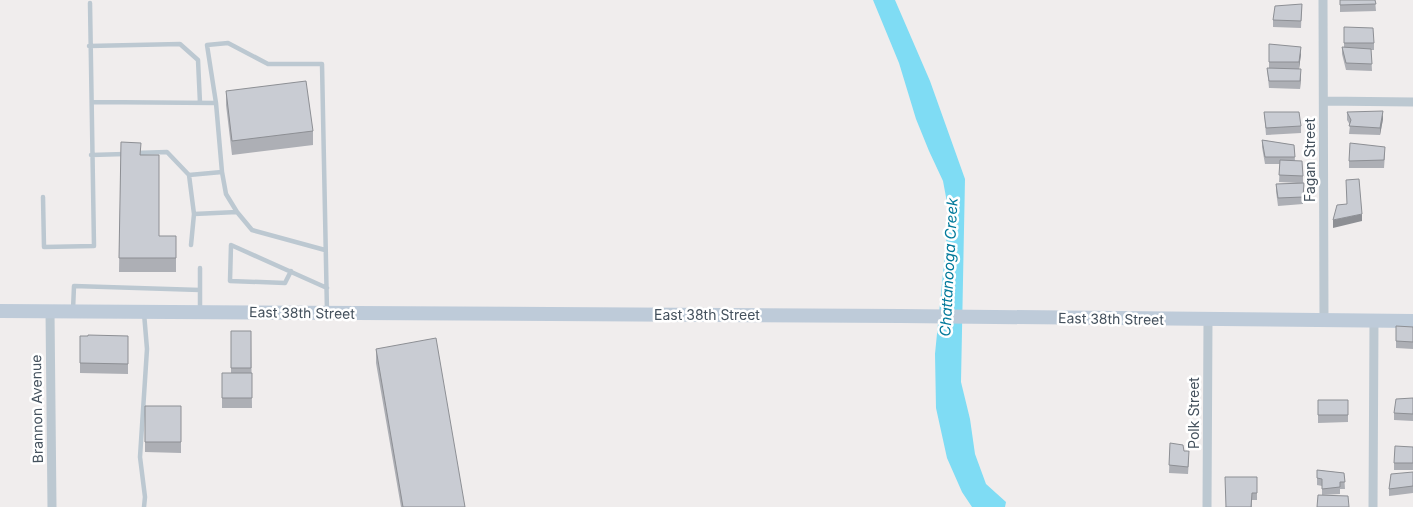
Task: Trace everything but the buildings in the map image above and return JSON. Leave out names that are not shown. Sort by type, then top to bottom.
[{"type":"main road","name":"East 38th Street","points":[[0,311],[1413,321]]},
{"type":"street","name":"Fagan Street","points":[[1323,0],[1324,320]]},
{"type":"street","points":[[1324,101],[1413,102]]},
{"type":"street","name":"Brannon Avenue","points":[[50,311],[52,507]]},
{"type":"street","name":"Polk Street","points":[[1207,507],[1208,320]]},
{"type":"street","points":[[1374,320],[1374,507]]},
{"type":"lane","points":[[43,197],[44,247],[94,246],[92,102],[89,46],[90,3]]},
{"type":"lane","points":[[325,250],[252,230],[237,212],[226,194],[222,172],[216,103],[207,45],[228,43],[268,64],[322,64],[325,250],[328,288],[327,313]]},
{"type":"lane","points":[[89,46],[180,44],[198,60],[200,103]]},
{"type":"lane","points":[[92,102],[216,103]]},
{"type":"lane","points":[[92,155],[167,152],[189,175],[194,214],[191,245]]},
{"type":"lane","points":[[189,175],[222,172]]},
{"type":"lane","points":[[194,214],[237,212]]},
{"type":"lane","points":[[291,271],[285,283],[230,280],[231,244],[291,271],[328,288]]},
{"type":"lane","points":[[200,268],[200,312]]},
{"type":"lane","points":[[73,311],[74,286],[200,290]]},
{"type":"lane","points":[[144,312],[147,349],[140,457],[146,497],[144,507]]},
{"type":"water","name":"Chattanooga Creek","points":[[873,0],[895,0],[930,81],[965,179],[961,382],[970,419],[975,454],[986,484],[1006,502],[1005,507],[972,507],[962,492],[947,458],[936,408],[935,354],[949,213],[943,181],[916,119],[899,63]]}]
